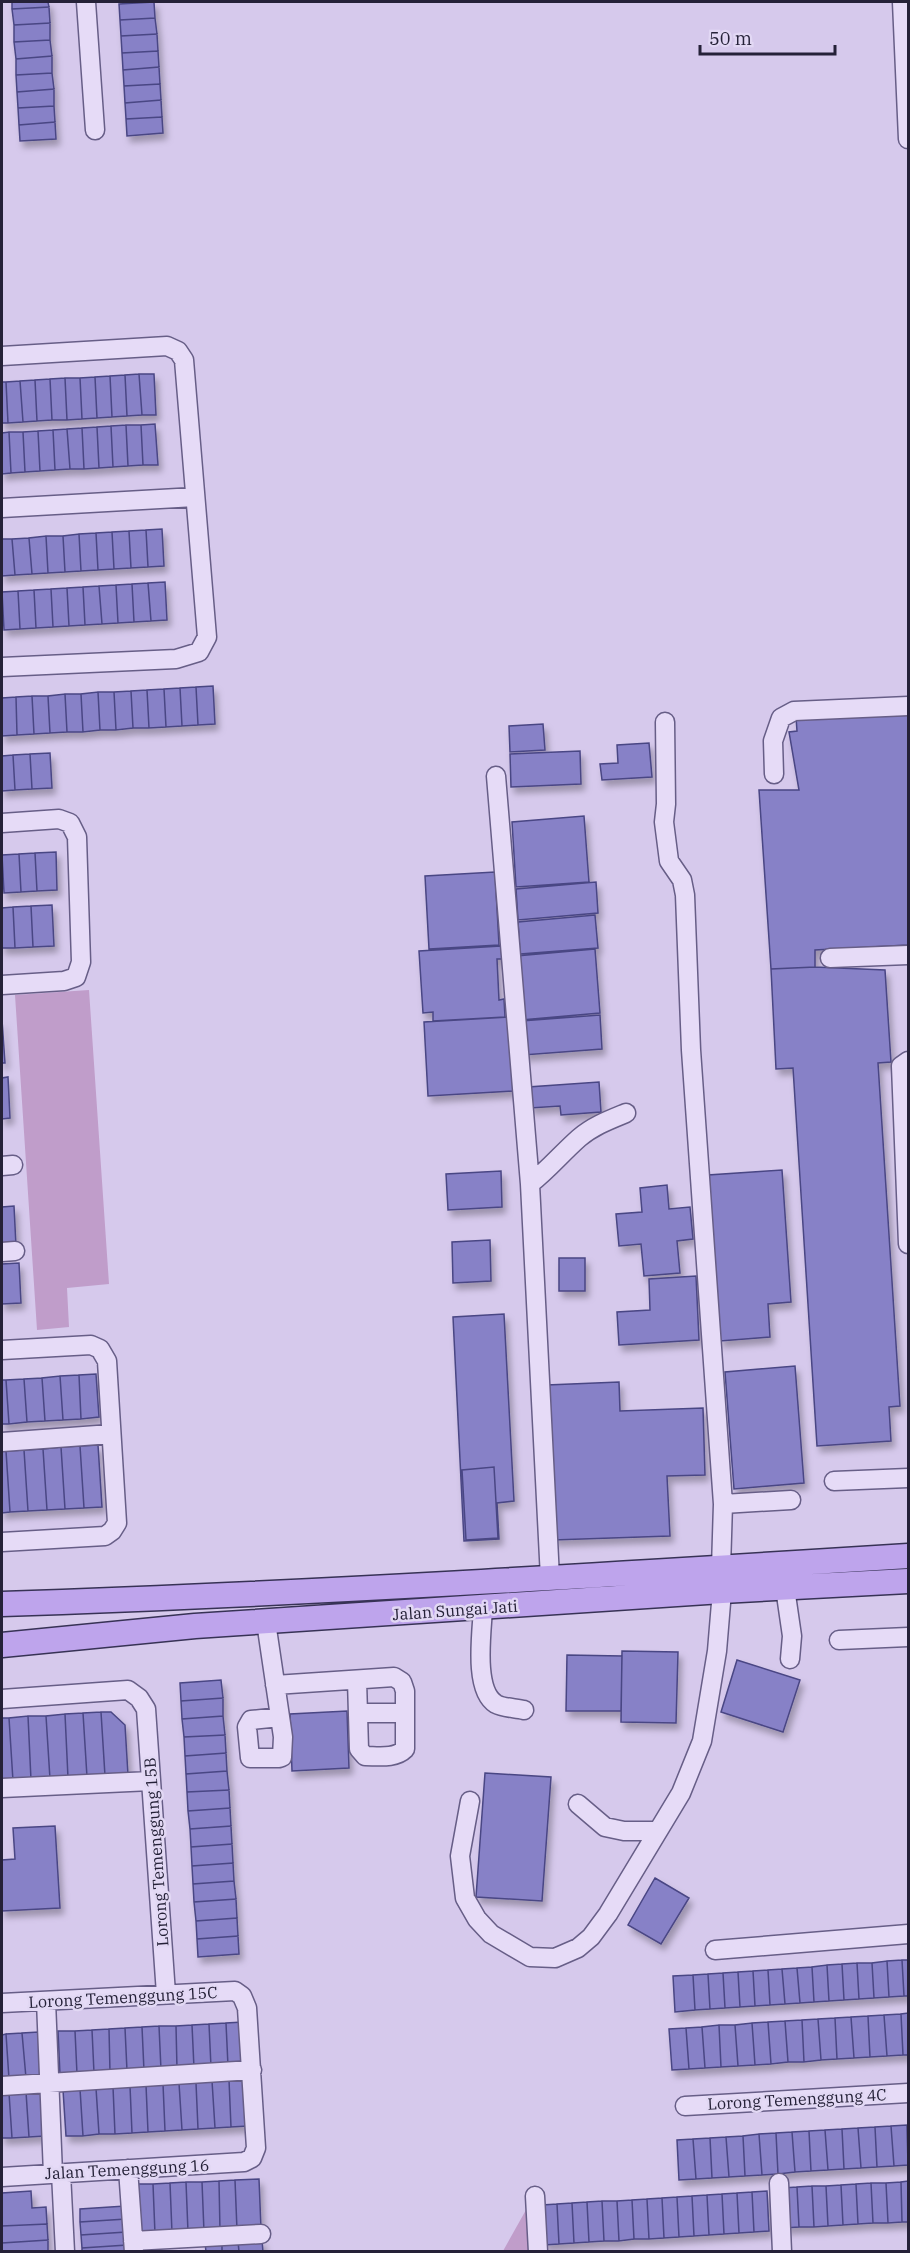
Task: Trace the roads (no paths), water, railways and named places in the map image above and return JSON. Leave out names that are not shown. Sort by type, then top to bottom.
[{"type":"main road","name":"Jalan Sungai Jati","points":[[2,1604],[192,1598],[909,1556]]},
{"type":"main road","name":"Jalan Sungai Jati","points":[[2,1645],[195,1626],[909,1581]]},
{"type":"street","points":[[86,2],[95,130]]},
{"type":"street","points":[[902,2],[909,138]]},
{"type":"street","points":[[2,356],[167,346],[178,351],[184,360],[207,637],[198,651],[176,659],[2,667]]},
{"type":"street","points":[[2,508],[195,497]]},
{"type":"street","points":[[774,774],[773,741],[781,718],[794,711],[909,706]]},
{"type":"street","points":[[665,722],[666,804],[664,822],[669,861],[682,880],[685,896],[691,1050],[723,1504],[722,1568]]},
{"type":"street","points":[[496,776],[530,1184],[550,1578]]},
{"type":"street","points":[[2,823],[59,819],[70,823],[77,837],[81,962],[76,977],[64,981],[2,985]]},
{"type":"street","points":[[831,958],[909,955]]},
{"type":"street","points":[[909,1061],[901,1066],[909,1244]]},
{"type":"street","points":[[530,1184],[579,1138],[597,1125],[626,1113]]},
{"type":"street","points":[[2,1350],[91,1345],[100,1349],[107,1360],[117,1523],[105,1536],[2,1542]]},
{"type":"street","points":[[2,1442],[111,1434]]},
{"type":"street","points":[[834,1481],[909,1478]]},
{"type":"street","points":[[723,1504],[791,1500]]},
{"type":"street","points":[[785,1588],[792,1636],[790,1659]]},
{"type":"street","points":[[470,1801],[460,1856],[465,1898],[477,1919],[491,1934],[530,1957],[555,1958],[578,1948],[591,1937],[608,1914],[681,1793],[702,1741],[717,1651],[722,1591]]},
{"type":"street","points":[[483,1608],[481,1672],[487,1694],[496,1704],[524,1710]]},
{"type":"street","points":[[266,1622],[280,1717]]},
{"type":"street","points":[[839,1640],[909,1637]]},
{"type":"street","points":[[275,1685],[394,1677],[402,1682],[405,1691],[405,1749],[395,1755],[365,1756],[361,1754],[357,1680]]},
{"type":"street","name":"Lorong Temenggung 15B","points":[[2,1699],[128,1690],[139,1698],[147,1709],[166,1994]]},
{"type":"street","points":[[358,1713],[405,1713]]},
{"type":"street","points":[[2,1788],[152,1780]]},
{"type":"street","points":[[578,1804],[605,1827],[624,1831],[658,1831]]},
{"type":"street","points":[[716,1950],[909,1934]]},
{"type":"street","name":"Lorong Temenggung 15C","points":[[2,2003],[235,1991],[243,1996],[248,2008],[252,2070]]},
{"type":"street","points":[[46,2001],[48,2082],[65,2252]]},
{"type":"street","points":[[2,2086],[252,2070]]},
{"type":"street","name":"Jalan Temenggung 16","points":[[2,2177],[244,2162],[252,2158],[256,2148],[252,2070]]},
{"type":"street","name":"Lorong Temenggung 4C","points":[[685,2106],[909,2093]]},
{"type":"street","points":[[128,2169],[134,2246],[261,2234]]},
{"type":"street","points":[[779,2183],[782,2252]]},
{"type":"street","points":[[535,2196],[538,2252]]}]
